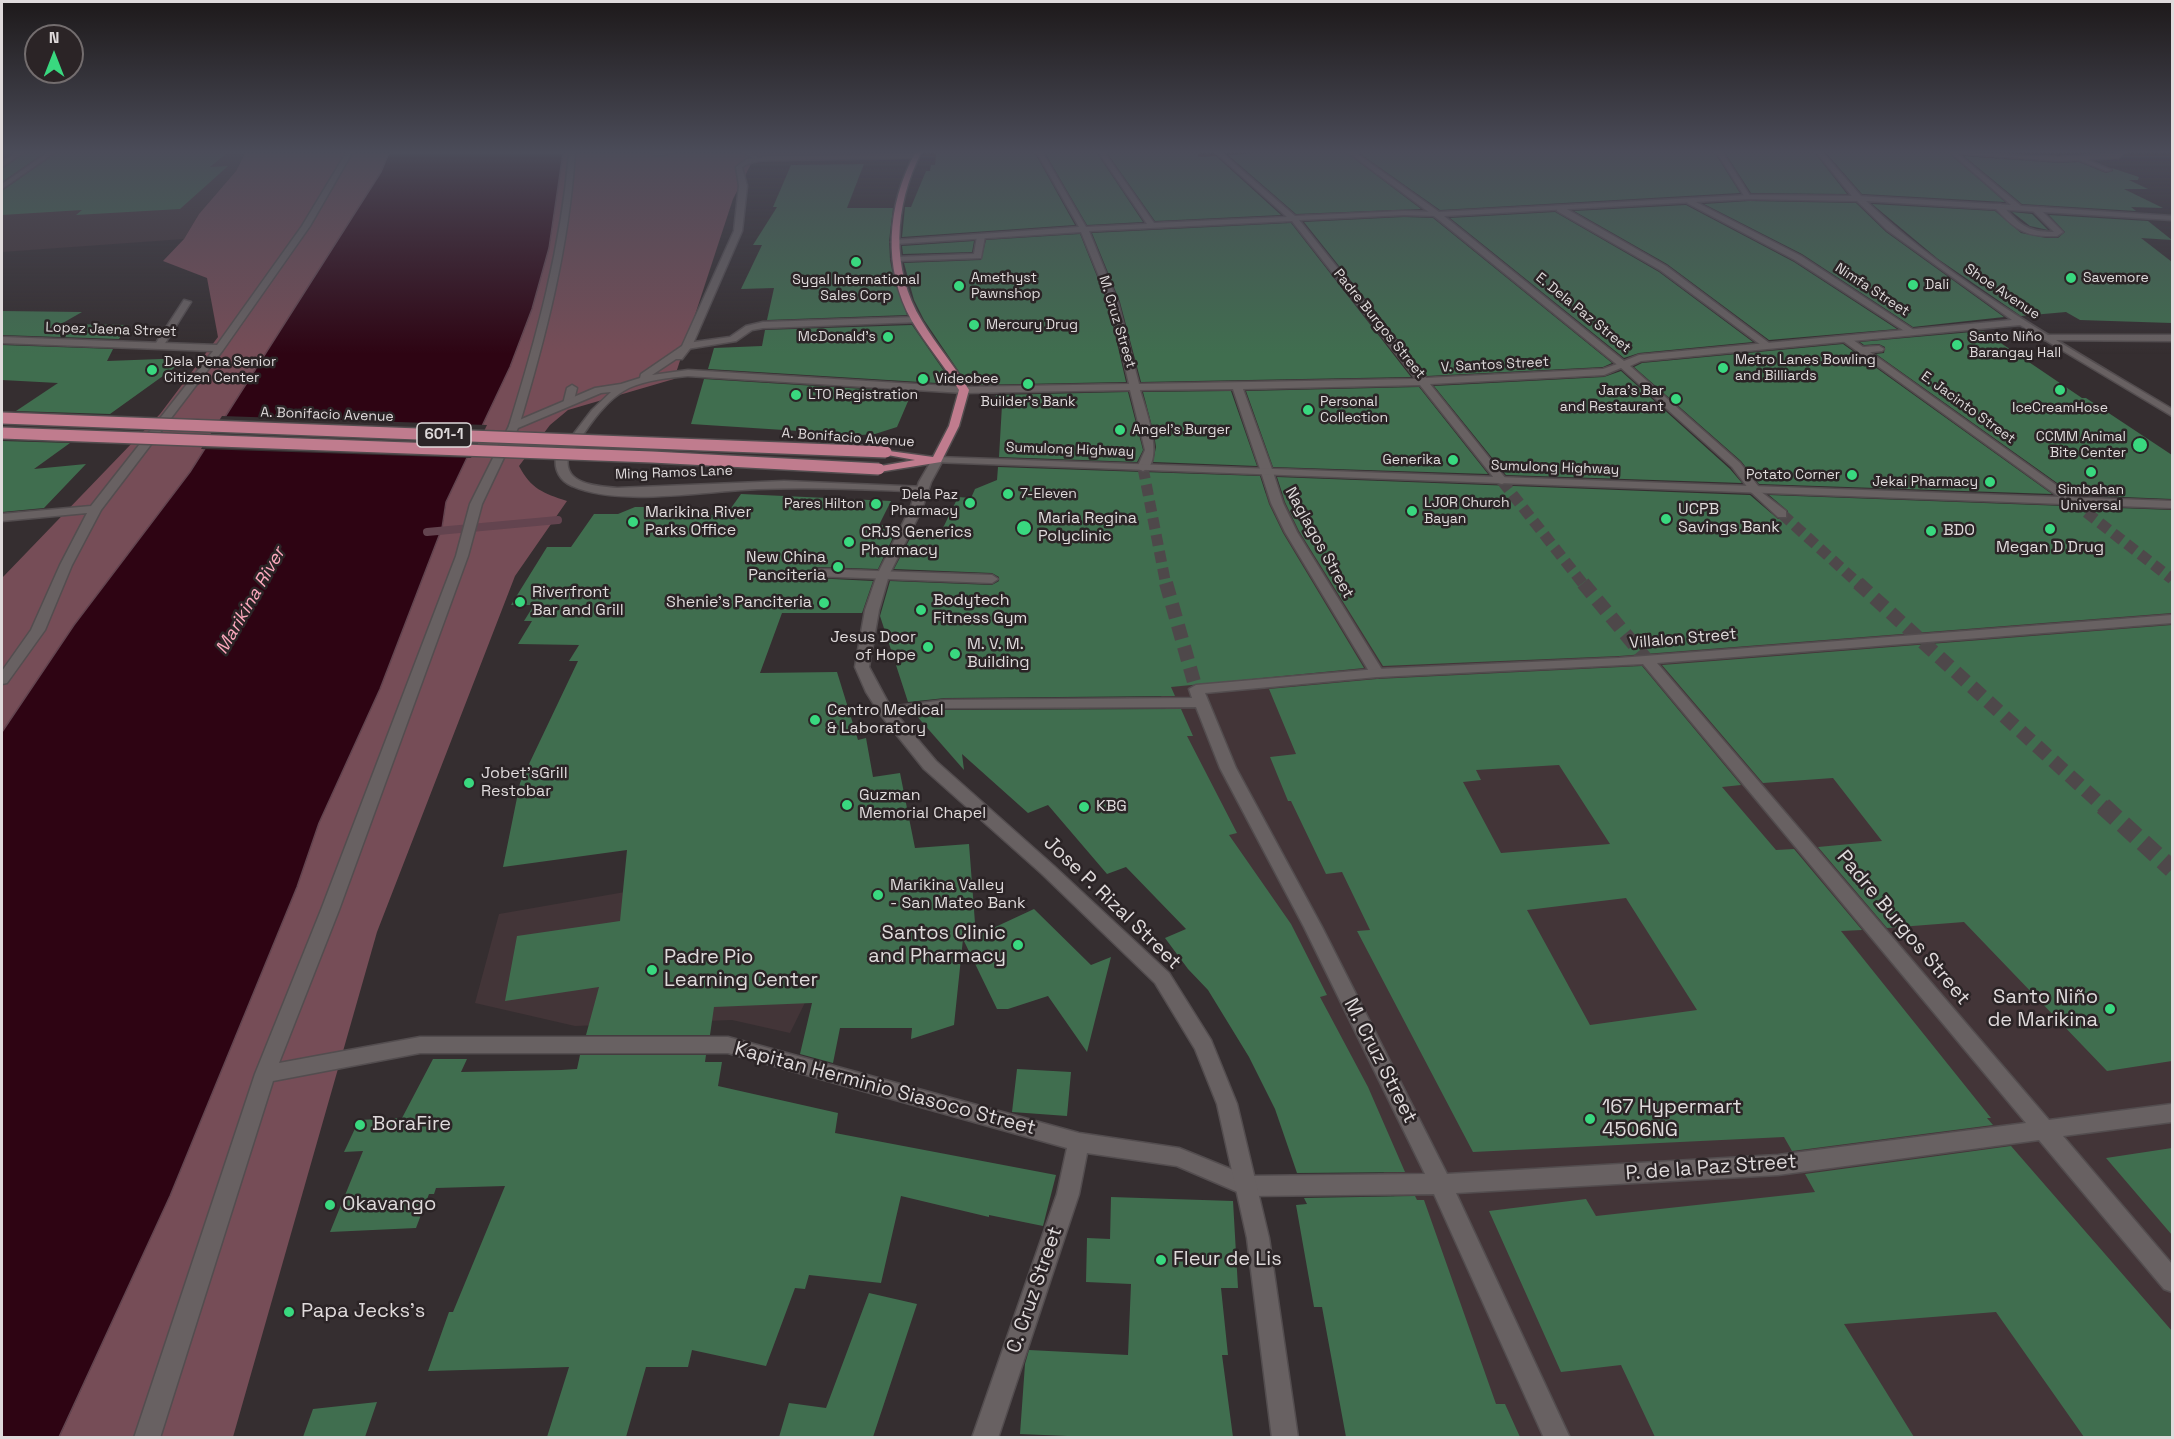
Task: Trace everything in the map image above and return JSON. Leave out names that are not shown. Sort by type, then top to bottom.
[{"type":"main road","points":[[898,220],[896,259],[902,285],[916,320],[964,390],[960,416],[937,460]]},
{"type":"main road","name":"A. Bonifacio Avenue","points":[[2,418],[886,452],[937,460]]},
{"type":"main road","name":"A. Bonifacio Avenue","points":[[2,433],[652,457],[879,469],[937,460]]},
{"type":"street","points":[[2,680],[38,630],[66,566],[95,509],[220,348],[309,220]]},
{"type":"street","points":[[147,1437],[265,1074],[330,910],[465,544],[477,504],[514,426],[543,333],[566,220]]},
{"type":"street","points":[[688,373],[677,366],[738,231],[739,220]]},
{"type":"street","name":"M. Cruz Street","points":[[1079,220],[1114,303],[1150,450],[1143,468]]},
{"type":"street","points":[[1148,220],[1152,226]]},
{"type":"street","points":[[895,242],[1084,229],[1291,220]]},
{"type":"street","name":"Padre Burgos Street","points":[[1295,220],[1502,481]]},
{"type":"street","name":"E. Dela Paz Street","points":[[1445,220],[1623,365],[1736,465],[1756,491],[1782,513]]},
{"type":"street","points":[[1579,220],[1663,268],[1768,346]]},
{"type":"street","name":"Nimfa Street","points":[[1726,220],[1798,258],[1912,332]]},
{"type":"street","name":"Shoe Avenue","points":[[1882,220],[2022,322],[2172,413]]},
{"type":"street","points":[[2011,220],[2023,231],[2058,234],[2045,220]]},
{"type":"street","points":[[896,259],[978,256],[981,236]]},
{"type":"street","points":[[159,346],[187,302]]},
{"type":"street","points":[[514,426],[599,390],[621,388],[659,368],[686,347],[733,339],[749,328],[916,320]]},
{"type":"street","name":"V. Santos Street","points":[[964,390],[1136,389],[1425,382],[1604,372],[1639,358],[2022,322]]},
{"type":"street","points":[[2047,338],[2172,338]]},
{"type":"street","name":"E. Jacinto Street","points":[[1846,339],[2073,502]]},
{"type":"street","name":"Lopez Jaena Street","points":[[2,340],[220,348]]},
{"type":"street","points":[[1862,350],[1879,349]]},
{"type":"street","name":"Ming Ramos Lane","points":[[922,489],[741,485],[623,492],[596,489],[569,480],[562,472],[560,465],[562,457],[591,417],[621,388],[654,378],[688,373],[964,390]]},
{"type":"street","name":"Naglagos Street","points":[[1237,387],[1267,472],[1271,494],[1325,593],[1377,673]]},
{"type":"street","points":[[568,404],[572,388]]},
{"type":"street","points":[[505,444],[571,445]]},
{"type":"street","name":"Sumulong Highway","points":[[937,460],[2172,505]]},
{"type":"street","name":"Jose P. Rizal Street","points":[[937,460],[922,489],[916,509],[883,575],[872,610],[862,667],[873,692],[885,711],[930,765],[1048,870],[1162,978],[1204,1046],[1227,1104],[1258,1238],[1285,1437]]},
{"type":"street","points":[[2,517],[95,509]]},
{"type":"street","points":[[818,573],[992,579]]},
{"type":"street","name":"Villalon Street","points":[[885,711],[945,704],[1199,695],[1377,673],[1619,662],[2172,619]]},
{"type":"street","name":"Padre Burgos Street","points":[[1646,659],[2172,1281]]},
{"type":"street","name":"M. Cruz Street","points":[[1199,695],[1228,768],[1313,927],[1441,1184],[1557,1437]]},
{"type":"street","name":"Kapitan Herminio Siasoco Street","points":[[265,1074],[420,1045],[728,1045],[1079,1142],[1179,1157],[1247,1186]]},
{"type":"street","name":"P. de la Paz Street","points":[[1247,1186],[1441,1184],[1778,1165],[2172,1113]]},
{"type":"street","name":"C. Cruz Street","points":[[985,1437],[1068,1194],[1079,1142]]},
{"type":"shaded area","points":[[2,220],[195,220],[184,239],[2,252]]},
{"type":"shaded area","points":[[195,220],[350,220],[190,472],[74,625],[2,732],[2,578],[160,414],[218,337],[207,278],[163,261],[184,239]]},
{"type":"shaded area","points":[[553,220],[726,220],[674,379],[568,410],[550,425],[519,466],[528,480],[538,489],[567,501],[515,576],[377,932],[233,1437],[59,1438],[170,1196],[297,887],[319,823],[380,689],[442,528],[446,502],[510,367],[532,309],[549,248]]},
{"type":"shaded area","points":[[1258,493],[2172,529],[2172,1437],[1475,1437],[1391,1187],[1188,769],[1136,628]]},
{"type":"shaded area","name":"Padre Pio Learning Center","points":[[831,856],[838,936],[790,1033],[732,1020],[575,1026],[475,1003],[499,914]]},
{"type":"water","name":"Marikina River","points":[[350,220],[553,220],[549,248],[532,309],[510,367],[446,502],[442,528],[380,689],[319,823],[297,887],[170,1196],[59,1437],[2,1438],[2,732],[74,625],[190,472]]},
{"type":"pier","points":[[222,416],[487,425],[471,458],[201,449]]},
{"type":"building","points":[[769,220],[892,220],[890,260],[894,280],[907,315],[767,320],[774,288],[741,289],[762,245],[753,245]]},
{"type":"building","points":[[904,220],[1072,220],[1075,225],[902,237]]},
{"type":"building","points":[[1084,220],[1142,220],[1143,222],[1087,225]]},
{"type":"building","points":[[1436,220],[1612,363],[1603,367],[1427,376],[1304,222]]},
{"type":"building","points":[[1453,220],[1569,220],[1659,272],[1753,342],[1639,353],[1624,358]]},
{"type":"building","points":[[1590,220],[1715,220],[1794,262],[1897,329],[1769,340],[1667,264]]},
{"type":"building","points":[[1736,220],[1874,220],[1886,232],[2004,317],[1913,327],[1802,254]]},
{"type":"building","points":[[1891,220],[2006,220],[2021,233],[2046,238],[2058,238],[2065,232],[2054,220],[2148,221],[2172,240],[2141,238],[2172,262],[2172,323],[2080,320],[2066,312],[2021,316],[1938,259]]},
{"type":"building","points":[[2022,220],[2038,220],[2048,230],[2030,226]]},
{"type":"building","points":[[1291,223],[1411,377],[1141,382],[1120,302],[1092,233]]},
{"type":"building","points":[[1080,234],[1108,304],[1126,382],[968,385],[924,320],[914,300],[904,263],[981,260],[986,240]]},
{"type":"building","points":[[974,241],[972,252],[903,254],[902,246]]},
{"type":"building","points":[[2,311],[82,312],[61,324],[127,325],[119,339],[2,335]]},
{"type":"building","points":[[912,325],[953,384],[708,369],[714,348],[762,346],[765,330]]},
{"type":"building","points":[[1983,331],[2172,455],[2172,499],[2074,495],[1876,354],[1884,353],[1885,347],[1879,344],[1864,345],[1860,342]]},
{"type":"building","points":[[1843,344],[2052,494],[1759,484],[1741,461],[1634,367],[1642,363]]},
{"type":"building","points":[[2,345],[113,349],[107,361],[188,358],[110,414],[16,411],[58,383],[2,380]]},
{"type":"building","points":[[1621,371],[1730,469],[1742,483],[1506,475],[1434,386],[1604,377]]},
{"type":"building","points":[[704,379],[912,392],[897,427],[875,434],[691,424]]},
{"type":"building","points":[[1419,387],[1488,474],[1273,467],[1246,391]]},
{"type":"building","points":[[1231,391],[1257,466],[1153,462],[1156,447],[1143,392]]},
{"type":"building","points":[[1128,392],[1143,450],[1137,462],[999,457],[1002,405],[994,405],[996,395]]},
{"type":"building","points":[[2,441],[70,443],[34,469],[86,464],[44,508],[2,512]]},
{"type":"building","points":[[998,467],[1260,476],[1269,504],[1283,533],[1364,668],[1171,687],[1175,696],[945,698],[908,702],[880,616],[890,581],[992,585],[999,581],[999,577],[992,573],[894,569],[915,529],[941,532],[958,497],[971,498],[975,489],[997,480]]},
{"type":"building","points":[[1277,477],[1750,495],[1778,519],[1788,519],[1788,511],[1769,495],[2172,510],[2172,613],[1619,656],[1383,666],[1299,531],[1285,502]]},
{"type":"building","points":[[741,494],[891,501],[879,525],[898,527],[878,569],[818,567],[810,572],[813,578],[873,581],[862,613],[782,613],[760,673],[837,672],[858,740],[866,738],[873,777],[900,773],[915,848],[969,844],[976,936],[1034,909],[1091,965],[1111,957],[1087,1052],[1048,996],[1008,1009],[997,1009],[963,939],[954,1025],[911,1039],[912,1028],[840,1028],[833,1063],[800,1054],[812,1003],[714,1007],[710,1035],[586,1035],[599,987],[505,1001],[517,936],[620,921],[627,850],[503,867],[520,783],[578,661],[569,661],[579,645],[518,644],[532,621],[524,621],[534,605],[511,605],[547,547],[571,547],[594,514],[618,514],[635,507],[648,507],[663,514],[726,515]]},
{"type":"building","points":[[2172,625],[2172,1061],[2107,1071],[1964,922],[1887,928],[1818,847],[1882,841],[1833,778],[1763,783],[1662,665]]},
{"type":"building","points":[[1642,666],[1741,785],[1722,787],[1776,850],[1794,849],[1862,930],[1841,931],[1991,1118],[1987,1118],[1993,1125],[1792,1151],[1784,1137],[1473,1152],[1357,931],[1370,930],[1342,872],[1326,874],[1291,801],[1288,801],[1270,757],[1296,754],[1269,689],[1377,679]],"holes":[[[1559,765],[1610,844],[1501,853],[1463,782],[1481,780],[1476,770]],[[1626,898],[1697,1010],[1590,1025],[1527,910]]]},
{"type":"building","points":[[1181,709],[1193,736],[1187,736],[1237,833],[1229,835],[1291,924],[1327,995],[1320,997],[1368,1087],[1405,1172],[1297,1173],[1275,1109],[1249,1057],[1208,990],[1188,969],[1165,938],[1186,929],[1126,867],[1107,874],[1048,805],[1028,813],[962,754],[964,770],[915,714],[945,710]]},
{"type":"building","points":[[580,1055],[706,1055],[705,1062],[722,1062],[718,1086],[838,1113],[835,1133],[1056,1175],[1043,1226],[989,1215],[989,1217],[901,1196],[881,1283],[809,1275],[805,1289],[795,1288],[766,1366],[692,1350],[688,1367],[646,1367],[626,1437],[547,1437],[569,1367],[428,1371],[449,1312],[453,1312],[505,1186],[436,1188],[434,1194],[429,1194],[416,1228],[330,1232],[363,1151],[344,1152],[359,1120],[402,1118],[433,1059],[467,1059],[461,1072],[561,1070],[577,1069]]},
{"type":"building","points":[[1017,1069],[1071,1072],[1067,1116],[1012,1112]]},
{"type":"building","points":[[2011,1146],[2172,1331],[2172,1437],[2084,1437],[1996,1312],[1844,1324],[1914,1437],[1655,1437],[1621,1365],[1561,1372],[1489,1211],[1586,1199],[1596,1216],[1815,1192],[1805,1174]]},
{"type":"building","points":[[2172,1148],[2172,1235],[2106,1158]]},
{"type":"building","points":[[1415,1196],[1417,1200],[1424,1200],[1496,1404],[1505,1404],[1520,1437],[1346,1437],[1322,1307],[1314,1307],[1296,1205],[1307,1204],[1304,1198]]},
{"type":"building","points":[[1111,1197],[1233,1201],[1238,1288],[1221,1288],[1228,1355],[1222,1355],[1233,1437],[1091,1437],[1020,1434],[1025,1364],[1029,1350],[1128,1355],[1131,1284],[1086,1282],[1087,1238],[1110,1239]]},
{"type":"building","points":[[869,1293],[917,1304],[873,1437],[779,1437],[789,1403],[826,1408]]},
{"type":"building","points":[[377,1402],[365,1437],[303,1437],[313,1409]]},
{"type":"waterway","points":[[427,532],[558,520]]},
{"type":"tunnel","points":[[1143,468],[1166,585]]},
{"type":"tunnel","points":[[1502,481],[1584,585]]},
{"type":"tunnel","points":[[2073,502],[2172,579]]},
{"type":"tunnel","points":[[1782,514],[1860,585]]},
{"type":"tunnel","points":[[1166,583],[1196,689]]},
{"type":"tunnel","points":[[1583,583],[1646,659]]},
{"type":"tunnel","points":[[1858,583],[2105,808]]},
{"type":"tunnel","points":[[2103,806],[2172,869]]},
{"type":"place","name":"Sygal International Sales Corp","points":[[856,262]]},
{"type":"place","name":"Savemore","points":[[2071,278]]},
{"type":"place","name":"Dali","points":[[1913,285]]},
{"type":"place","name":"Amethyst Pawnshop","points":[[959,286]]},
{"type":"place","name":"Mercury Drug","points":[[974,325]]},
{"type":"place","name":"McDonald's","points":[[888,337]]},
{"type":"place","name":"Santo Niño Barangay Hall","points":[[1957,345]]},
{"type":"place","name":"Metro Lanes Bowling and Billiards","points":[[1723,368]]},
{"type":"place","name":"Dela Pena Senior Citizen Center","points":[[152,370]]},
{"type":"place","name":"Videobee","points":[[923,379]]},
{"type":"place","name":"Builder's Bank","points":[[1028,384]]},
{"type":"place","name":"IceCreamHose","points":[[2060,390]]},
{"type":"place","name":"LTO Registration","points":[[796,395]]},
{"type":"place","name":"Jara's Bar and Restaurant","points":[[1676,399]]},
{"type":"place","name":"Personal Collection","points":[[1308,410]]},
{"type":"place","name":"Angel's Burger","points":[[1120,430]]},
{"type":"place","name":"CCMM Animal Bite Center","points":[[2140,445]]},
{"type":"place","name":"Generika","points":[[1453,460]]},
{"type":"place","name":"Simbahan Universal","points":[[2091,472]]},
{"type":"place","name":"Potato Corner","points":[[1852,475]]},
{"type":"place","name":"Jekai Pharmacy","points":[[1990,482]]},
{"type":"place","name":"7-Eleven","points":[[1008,494]]},
{"type":"place","name":"Dela Paz Pharmacy","points":[[970,503]]},
{"type":"place","name":"Pares Hilton","points":[[876,504]]},
{"type":"place","name":"LJOR Church Bayan","points":[[1412,511]]},
{"type":"place","name":"UCPB Savings Bank","points":[[1666,519]]},
{"type":"place","name":"Marikina River Parks Office","points":[[633,522]]},
{"type":"place","name":"Maria Regina Polyclinic","points":[[1024,528]]},
{"type":"place","name":"Megan D Drug","points":[[2050,529]]},
{"type":"place","name":"BDO","points":[[1931,531]]},
{"type":"place","name":"CRJS Generics Pharmacy","points":[[849,542]]},
{"type":"place","name":"New China Panciteria","points":[[838,567]]},
{"type":"place","name":"Riverfront Bar and Grill","points":[[520,602]]},
{"type":"place","name":"Shenie's Panciteria","points":[[824,603]]},
{"type":"place","name":"Bodytech Fitness Gym","points":[[921,610]]},
{"type":"place","name":"Jesus Door of Hope","points":[[928,647]]},
{"type":"place","name":"M. V. M. Building","points":[[955,654]]},
{"type":"place","name":"Centro Medical & Laboratory","points":[[815,720]]},
{"type":"place","name":"Jobet'sGrill Restobar","points":[[469,783]]},
{"type":"place","name":"Guzman Memorial Chapel","points":[[847,805]]},
{"type":"place","name":"KBG","points":[[1084,807]]},
{"type":"place","name":"Marikina Valley - San Mateo Bank","points":[[878,895]]},
{"type":"place","name":"Santos Clinic and Pharmacy","points":[[1018,945]]},
{"type":"place","name":"Padre Pio Learning Center","points":[[652,970]]},
{"type":"place","name":"Santo Niño de Marikina","points":[[2110,1009]]},
{"type":"place","name":"167 Hypermart 4506NG","points":[[1590,1119]]},
{"type":"place","name":"BoraFire","points":[[360,1125]]},
{"type":"place","name":"Okavango","points":[[330,1205]]},
{"type":"place","name":"Fleur de Lis","points":[[1161,1260]]},
{"type":"place","name":"Papa Jecks's","points":[[289,1312]]}]
